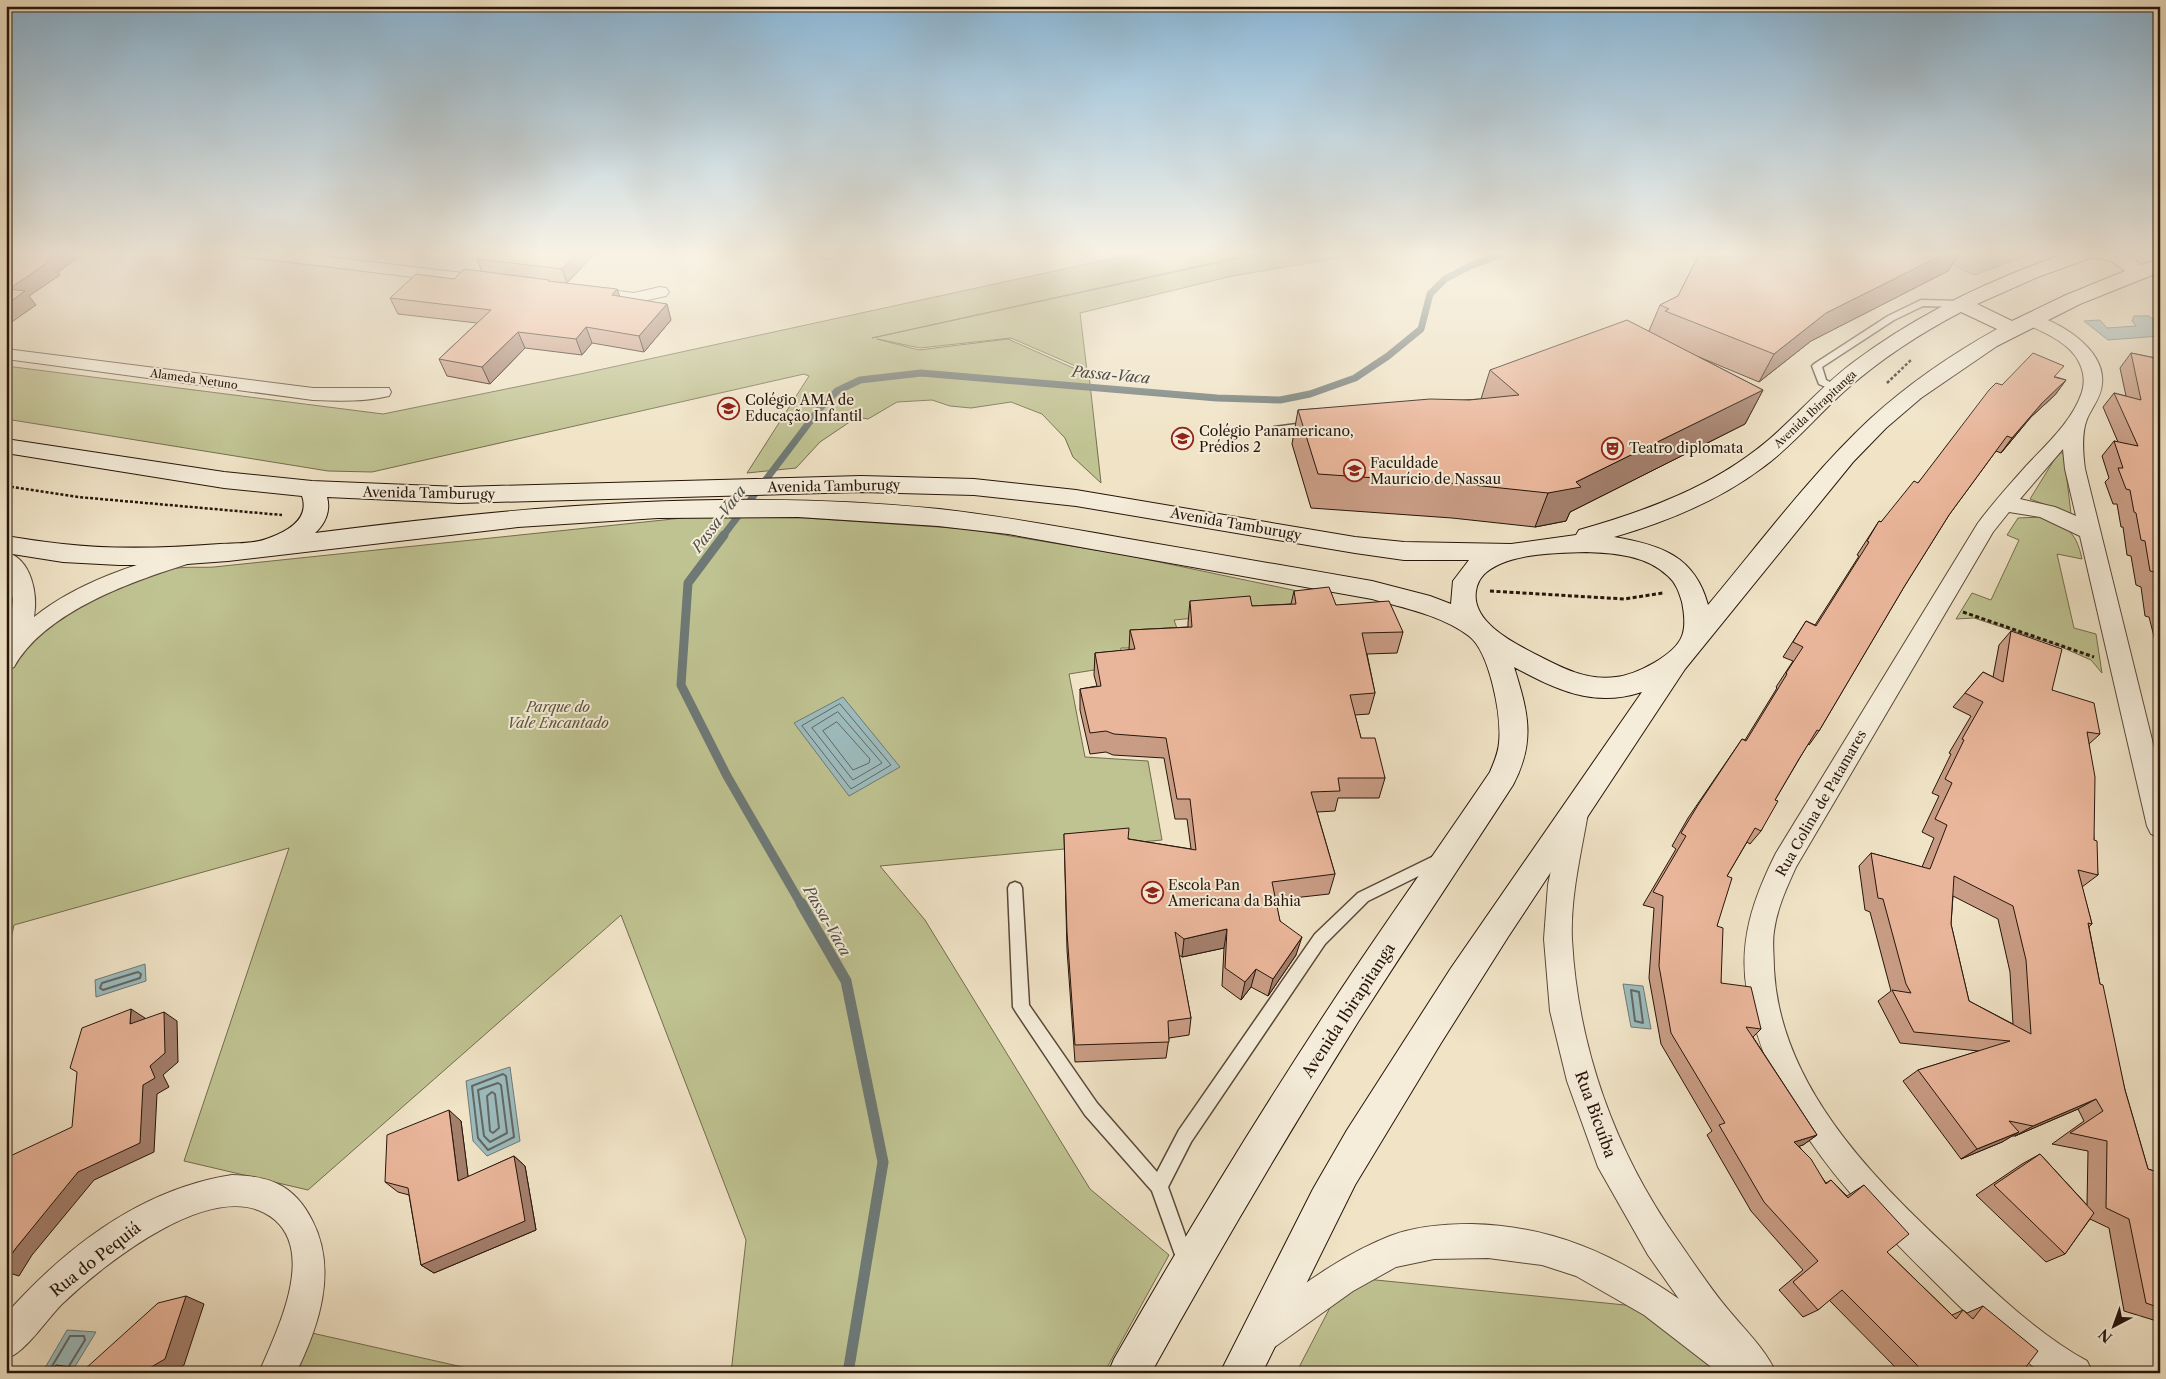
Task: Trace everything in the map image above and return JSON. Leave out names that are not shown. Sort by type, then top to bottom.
[{"type":"main road","name":"Avenida Ibirapitanga","points":[[1560,544],[1615,529],[1655,514],[1729,479],[1774,446],[1835,388],[1900,338],[1941,315]]},
{"type":"main road","points":[[1995,315],[2021,324]]},
{"type":"main road","points":[[1240,1373],[1261,1336],[1327,1200],[1472,960],[1686,650],[1866,434],[1955,362],[2040,315]]},
{"type":"main road","name":"Avenida Tamburugy","points":[[6,446],[214,479],[312,489],[459,495],[682,499],[790,496],[861,484],[924,485],[1024,492],[1123,505],[1355,545],[1404,551],[1510,552]]},
{"type":"main road","points":[[269,549],[292,537],[317,516],[318,506],[312,489]]},
{"type":"main road","name":"Avenida Tamburugy","points":[[790,496],[851,509],[957,518],[1064,535],[1393,594],[1447,611],[1550,674],[1572,684],[1592,688],[1617,688],[1638,684],[1686,650]]},
{"type":"main road","name":"Avenida Tamburugy","points":[[6,544],[79,555],[186,556],[269,549],[447,525],[682,499]]},
{"type":"main road","points":[[1510,552],[1560,544],[1603,543],[1645,552],[1666,563],[1685,581],[1694,596],[1697,612],[1686,650]]},
{"type":"main road","name":"Avenida Ibirapitanga","points":[[1128,1373],[1188,1267],[1378,961],[1452,854],[1502,777],[1512,756],[1512,727],[1508,692],[1483,633],[1468,615],[1463,601],[1463,590],[1467,578],[1474,569],[1485,560],[1510,552]]},
{"type":"street","name":"Rua Colina de Patamares","points":[[2021,324],[2092,372],[2090,396],[2077,420],[2002,505],[1985,528],[1785,861],[1767,903],[1759,938],[1760,980],[1769,1027],[1790,1081],[1820,1132],[1866,1190],[1913,1238],[2000,1320],[2075,1373]]},
{"type":"street","name":"Alameda Netuno","points":[[6,354],[313,394],[343,395],[382,392]]},
{"type":"street","name":"Rua Colina de Patamares","points":[[2077,420],[2073,451],[2075,470],[2088,532],[2160,826]]},
{"type":"street","points":[[2002,505],[2037,508],[2071,522],[2088,532]]},
{"type":"street","points":[[11,653],[57,612],[83,596],[116,580],[186,556]]},
{"type":"street","points":[[6,559],[20,576],[24,592],[24,607],[11,653]]},
{"type":"street","name":"Rua Bicuíba","points":[[1575,813],[1562,885],[1558,939],[1565,1011],[1582,1081],[1609,1156],[1660,1243],[1712,1317],[1758,1373]]},
{"type":"street","name":"Rua do Pequiá","points":[[6,1342],[16,1328],[53,1291],[98,1253],[141,1223],[179,1204],[212,1194],[253,1190],[278,1200],[298,1222],[309,1254],[309,1286],[300,1322],[277,1373]]},
{"type":"street","points":[[1261,1336],[1346,1277],[1392,1252],[1451,1240],[1508,1242],[1562,1254],[1626,1284],[1698,1333],[1748,1373]]},
{"type":"lane","points":[[1835,388],[1822,382],[1817,366],[1896,315]]},
{"type":"lane","points":[[1274,430],[1326,424]]},
{"type":"lane","points":[[1159,1186],[1186,1136],[1320,940],[1363,897],[1452,854]]},
{"type":"lane","points":[[1015,888],[1021,1007],[1091,1109],[1159,1186],[1188,1267]]},
{"type":"path","points":[[1940,604],[2120,666]]},
{"type":"green space","points":[[850,315],[975,315],[872,338],[976,315],[1080,315],[1087,371],[1011,338],[920,348],[877,339],[919,350],[1008,339],[1089,375],[1101,483],[1073,457],[1065,438],[1042,414],[1011,402],[971,408],[950,406],[932,400],[897,402],[868,419],[857,417],[820,442],[796,468],[747,473],[809,376],[804,374],[372,472],[328,471],[6,419],[6,366],[383,414],[580,374]]},
{"type":"green space","points":[[2059,452],[2064,454],[2071,514],[2030,499]]},
{"type":"green space","name":"Parque do Vale Encantado","points":[[774,516],[968,529],[1126,555],[1307,593],[1311,607],[1174,620],[1184,648],[1121,648],[1119,666],[1069,674],[1085,757],[1148,761],[1162,840],[880,866],[925,920],[1090,1189],[1169,1255],[1104,1373],[731,1373],[746,1240],[621,915],[308,1190],[184,1161],[289,848],[14,925],[6,963],[6,677],[20,656],[37,638],[78,606],[124,584],[148,575],[177,568],[214,567],[692,517]]},
{"type":"green space","points":[[2042,517],[2064,527],[2077,542],[2082,559],[2057,554],[2074,628],[2096,634],[2102,673],[2091,660],[2059,646],[1974,618],[1956,619],[1972,593],[1991,600],[2019,540],[2007,535],[2018,518]]},
{"type":"green space","points":[[1346,1277],[1635,1306],[1720,1373],[1296,1373]]},
{"type":"green space","points":[[312,1333],[489,1373],[291,1373]]},
{"type":"water","points":[[2134,316],[2149,316],[2160,325],[2160,336],[2108,340],[2084,321],[2100,320],[2107,328],[2136,326],[2132,321]]},
{"type":"water","points":[[843,697],[900,767],[849,796],[794,723]]},
{"type":"water","points":[[145,964],[146,981],[96,997],[95,980]]},
{"type":"water","points":[[1623,984],[1643,986],[1651,1029],[1631,1027]]},
{"type":"water","points":[[510,1067],[520,1141],[487,1156],[473,1141],[466,1081]]},
{"type":"water","points":[[67,1330],[96,1332],[71,1373],[42,1373]]},
{"type":"building","points":[[485,315],[657,315],[639,336],[586,327],[576,339],[518,332],[482,367],[439,359]]},
{"type":"building","points":[[1676,315],[1823,315],[1774,354]]},
{"type":"building","points":[[1627,320],[1763,390],[1576,482],[1581,487],[1548,493],[1463,484],[1318,474],[1298,410],[1430,399],[1469,400],[1519,395],[1490,370]]},
{"type":"building","points":[[2033,353],[2064,366],[2054,377],[2066,380],[2042,403],[2012,438],[2007,436],[1949,515],[1819,731],[1817,730],[1799,759],[1775,800],[1778,801],[1761,831],[1755,828],[1727,876],[1732,878],[1717,926],[1723,928],[1721,983],[1751,987],[1761,1029],[1746,1027],[1817,1135],[1794,1142],[1811,1159],[1826,1184],[1831,1180],[1848,1198],[1864,1185],[1909,1234],[1887,1252],[1956,1319],[1963,1310],[1973,1319],[1983,1306],[2038,1351],[2023,1371],[2025,1373],[1913,1373],[1918,1366],[1842,1290],[1818,1310],[1793,1282],[1818,1261],[1764,1202],[1719,1125],[1725,1123],[1671,1033],[1659,966],[1663,896],[1653,892],[1686,836],[1681,833],[1698,805],[1742,739],[1746,741],[1803,647],[1793,642],[1806,621],[1816,626],[1869,542],[1867,541],[1879,521],[1881,522],[1914,481],[1918,483],[1989,390],[1996,383],[2002,385]]},
{"type":"building","points":[[2131,353],[2160,359],[2160,602],[2155,572],[2150,571],[2145,541],[2141,540],[2130,490],[2126,489],[2118,468],[2123,468],[2114,441],[2138,446],[2114,393],[2141,400]]},
{"type":"building","points":[[1329,587],[1336,605],[1389,601],[1403,632],[1362,633],[1375,693],[1350,695],[1361,738],[1375,738],[1385,778],[1338,778],[1340,791],[1311,792],[1335,874],[1272,882],[1280,921],[1302,937],[1273,979],[1256,969],[1245,982],[1225,968],[1227,929],[1184,939],[1175,932],[1191,1018],[1168,1021],[1169,1042],[1075,1045],[1067,932],[1064,834],[1129,828],[1128,839],[1196,850],[1190,799],[1177,799],[1166,738],[1114,734],[1106,731],[1090,733],[1080,689],[1101,686],[1095,653],[1135,649],[1130,630],[1192,627],[1190,601],[1250,596],[1252,606],[1296,604],[1294,591]]},
{"type":"building","points":[[2011,631],[2062,649],[2052,690],[2094,703],[2100,734],[2087,732],[2095,777],[2094,840],[2097,841],[2098,875],[2078,870],[2092,924],[2088,923],[2125,1090],[2148,1169],[2160,1173],[2160,1308],[2146,1303],[2129,1219],[2106,1208],[2107,1141],[2070,1133],[2103,1111],[2096,1099],[2033,1126],[2009,1121],[2019,1132],[1977,1149],[1918,1070],[2010,1041],[1914,1032],[1892,990],[1911,993],[1906,984],[1883,899],[1878,898],[1871,853],[1930,869],[1947,825],[1935,819],[1952,783],[1945,779],[1964,740],[1962,739],[1983,702],[1965,693],[1983,672],[2003,682]],"holes":[[[1954,876],[2013,906],[2026,960],[2031,1034],[1969,1001],[1951,924]]]},
{"type":"building","points":[[131,1009],[130,1024],[164,1012],[165,1053],[150,1066],[155,1078],[143,1085],[140,1143],[78,1172],[6,1262],[6,1158],[72,1127],[77,1072],[70,1068],[82,1028]]},
{"type":"building","points":[[449,1110],[458,1181],[514,1156],[525,1221],[421,1265],[408,1188],[385,1182],[387,1135]]},
{"type":"building","points":[[2040,1154],[2094,1213],[2065,1254],[1994,1185]]},
{"type":"building","points":[[186,1296],[165,1359],[146,1370],[147,1373],[51,1373],[56,1365],[85,1369],[158,1303]]},
{"type":"waterway","name":"Passa-Vaca","points":[[723,536],[821,407],[837,391],[860,380],[921,373],[1217,398],[1280,400],[1310,394],[1355,378],[1388,356],[1421,329],[1425,315]]},
{"type":"waterway","name":"Passa-Vaca","points":[[724,535],[688,583],[681,685],[727,776],[801,904]]},
{"type":"waterway","name":"Passa-Vaca","points":[[801,903],[846,981],[883,1162],[848,1373]]},
{"type":"place","name":"Colégio AMA de Educação Infantil","points":[[729,408]]},
{"type":"place","name":"Colégio Panamericano, Prédios 2","points":[[1183,439]]},
{"type":"place","name":"Teatro diplomata","points":[[1613,448]]},
{"type":"place","name":"Faculdade Maurício de Nassau","points":[[1354,471]]},
{"type":"place","name":"Escola Pan Americana da Bahia","points":[[1152,893]]}]
